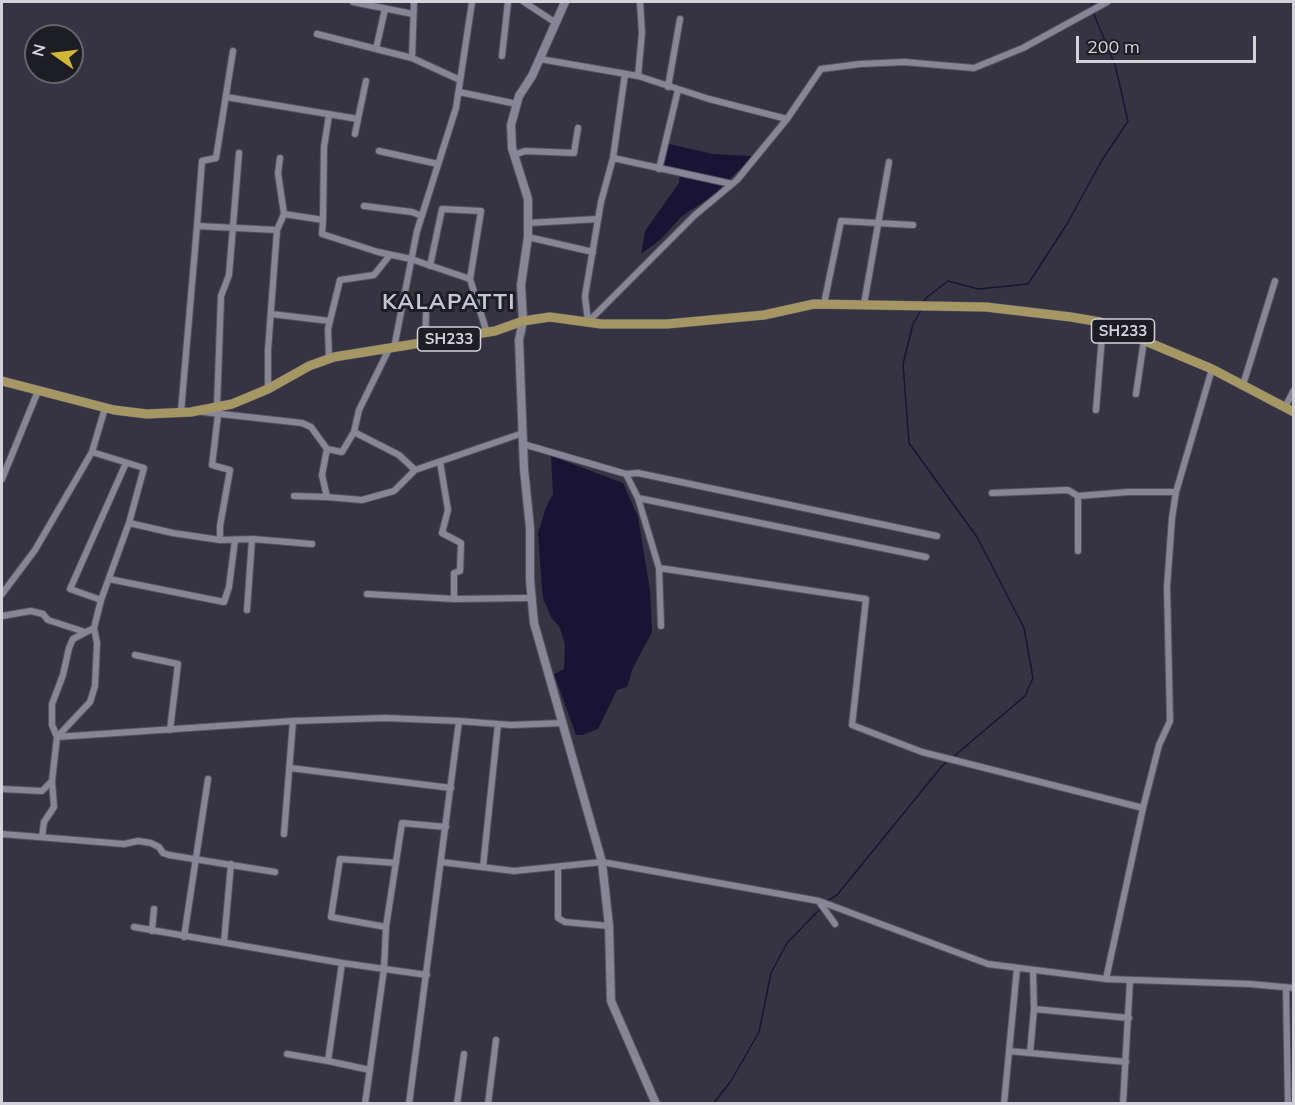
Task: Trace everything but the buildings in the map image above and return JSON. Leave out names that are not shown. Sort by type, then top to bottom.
[{"type":"main road","points":[[564,2],[532,76],[519,96],[511,125],[514,155],[528,199],[528,237],[521,285],[523,321],[519,340],[522,433],[530,528],[531,598],[534,622],[602,862],[609,926],[611,1001],[656,1104]]},
{"type":"main road","name":"SH233","points":[[2,381],[105,408],[147,414],[217,411],[268,389],[309,366],[329,359],[487,333],[523,321],[550,317],[588,322],[667,324],[764,315],[814,304],[864,304],[986,307],[1071,317],[1103,324],[1212,369],[1289,409]]},
{"type":"street","points":[[353,2],[413,14]]},
{"type":"street","points":[[412,58],[414,2]]},
{"type":"street","points":[[217,411],[302,423],[311,426],[327,449],[342,452],[354,432],[359,410],[392,349],[422,216],[456,108],[472,2]]},
{"type":"street","points":[[502,56],[508,2]]},
{"type":"street","points":[[524,2],[556,22]]},
{"type":"street","points":[[638,76],[642,33],[640,2]]},
{"type":"street","points":[[588,322],[695,215],[732,184],[788,119],[821,69],[904,62],[974,68],[1023,48],[1107,2]]},
{"type":"street","points":[[376,49],[385,9]]},
{"type":"street","points":[[668,87],[680,19]]},
{"type":"street","points":[[317,34],[412,58],[460,80]]},
{"type":"street","points":[[181,412],[202,160],[216,158],[233,51]]},
{"type":"street","points":[[540,59],[638,76],[678,90],[788,119]]},
{"type":"street","points":[[588,322],[585,296],[598,219],[613,158],[625,74]]},
{"type":"street","points":[[355,134],[366,81]]},
{"type":"street","points":[[659,169],[678,90]]},
{"type":"street","points":[[459,92],[517,104]]},
{"type":"street","points":[[226,97],[358,119]]},
{"type":"street","points":[[328,115],[324,147],[322,234],[390,255],[411,259],[470,279]]},
{"type":"street","points":[[514,155],[525,151],[574,153],[578,128]]},
{"type":"street","points":[[379,151],[438,164]]},
{"type":"street","points":[[220,540],[220,526],[230,470],[212,465],[217,411],[221,296],[229,275],[239,153]]},
{"type":"street","points":[[268,389],[268,350],[277,230],[284,214],[278,173],[280,158]]},
{"type":"street","points":[[613,158],[732,184]]},
{"type":"street","points":[[864,304],[889,162]]},
{"type":"street","points":[[364,206],[412,212],[422,216]]},
{"type":"street","points":[[430,266],[442,209],[481,211],[470,279],[487,333]]},
{"type":"street","points":[[284,214],[323,220]]},
{"type":"street","points":[[528,223],[598,219]]},
{"type":"street","points":[[824,304],[841,221],[913,225]]},
{"type":"street","points":[[197,226],[277,230]]},
{"type":"street","points":[[528,237],[593,252]]},
{"type":"street","points":[[329,359],[328,328],[340,280],[374,275],[390,255]]},
{"type":"street","points":[[1243,385],[1275,281]]},
{"type":"street","points":[[271,314],[330,321]]},
{"type":"street","points":[[425,344],[426,314]]},
{"type":"street","points":[[1096,410],[1103,324]]},
{"type":"street","points":[[1136,394],[1144,340]]},
{"type":"street","points":[[1106,979],[1143,808],[1159,745],[1170,721],[1167,587],[1176,492],[1212,369]]},
{"type":"street","points":[[1289,409],[1293,390]]},
{"type":"street","points":[[2,480],[38,391]]},
{"type":"street","points":[[2,594],[34,550],[92,452],[105,408]]},
{"type":"street","points":[[354,432],[399,455],[416,470]]},
{"type":"street","points":[[294,496],[362,500],[394,491],[416,470],[522,433]]},
{"type":"street","points":[[523,444],[626,474],[638,473],[937,536]]},
{"type":"street","points":[[327,449],[322,475],[327,497]]},
{"type":"street","points":[[57,737],[90,702],[96,664],[97,643],[94,628],[101,600],[129,524],[144,468],[92,452]]},
{"type":"street","points":[[440,462],[448,510],[442,533],[461,543],[460,572],[454,573],[454,599]]},
{"type":"street","points":[[101,600],[70,589],[126,463]]},
{"type":"street","points":[[626,474],[638,498],[659,568],[661,626]]},
{"type":"street","points":[[992,493],[1068,490],[1078,496],[1128,492],[1176,492]]},
{"type":"street","points":[[1078,496],[1078,551]]},
{"type":"street","points":[[638,498],[926,557]]},
{"type":"street","points":[[129,524],[220,540],[252,539],[312,544]]},
{"type":"street","points":[[247,610],[252,539]]},
{"type":"street","points":[[110,579],[224,602],[229,587],[235,540]]},
{"type":"street","points":[[659,568],[866,599],[852,725],[922,752],[1143,808]]},
{"type":"street","points":[[367,594],[454,599],[531,598]]},
{"type":"street","points":[[2,616],[31,611],[43,614],[48,620],[85,632]]},
{"type":"street","points":[[42,837],[44,822],[54,807],[52,781],[57,737],[52,725],[52,704],[63,675],[69,648],[74,639],[94,628]]},
{"type":"street","points":[[135,655],[178,664],[170,730]]},
{"type":"street","points":[[57,737],[293,721],[385,718],[498,724],[562,723]]},
{"type":"street","points":[[284,834],[293,721]]},
{"type":"street","points":[[409,1104],[459,721]]},
{"type":"street","points":[[483,867],[498,724]]},
{"type":"street","points":[[290,768],[451,788]]},
{"type":"street","points":[[184,936],[208,779]]},
{"type":"street","points":[[2,789],[42,790],[52,781]]},
{"type":"street","points":[[365,1104],[384,969],[386,927],[402,823],[446,827]]},
{"type":"street","points":[[2,834],[124,844],[138,841],[151,843],[159,847],[163,853],[275,872]]},
{"type":"street","points":[[386,927],[331,917],[340,859],[396,863]]},
{"type":"street","points":[[441,862],[514,871],[602,862],[819,902],[988,964],[1106,979],[1250,984],[1290,988],[1288,1104]]},
{"type":"street","points":[[224,942],[231,864]]},
{"type":"street","points":[[558,868],[558,918],[565,921],[609,926]]},
{"type":"street","points":[[819,902],[835,924]]},
{"type":"street","points":[[152,931],[154,909]]},
{"type":"street","points":[[134,927],[342,963],[427,975]]},
{"type":"street","points":[[328,1061],[342,963]]},
{"type":"street","points":[[1004,1104],[1017,968]]},
{"type":"street","points":[[1030,1053],[1034,1009],[1033,970]]},
{"type":"street","points":[[1123,1104],[1130,980]]},
{"type":"street","points":[[1034,1009],[1129,1017]]},
{"type":"street","points":[[488,1104],[496,1040]]},
{"type":"street","points":[[1008,1051],[1126,1062]]},
{"type":"street","points":[[287,1054],[370,1070]]},
{"type":"street","points":[[457,1104],[464,1054]]},
{"type":"shaded area","points":[[669,144],[713,154],[753,156],[715,194],[681,217],[661,239],[641,254],[645,231],[679,183],[680,169],[664,165]]},
{"type":"shaded area","points":[[551,456],[623,483],[638,517],[650,590],[652,632],[633,668],[627,687],[617,690],[598,729],[582,735],[576,735],[554,674],[564,669],[565,645],[560,628],[551,617],[543,598],[542,589],[538,533],[546,507],[553,494]]},
{"type":"waterway","points":[[1091,7],[1093,2]]},
{"type":"waterway","points":[[924,303],[926,298],[948,281],[978,289],[1028,284],[1067,224],[1102,160],[1128,121],[1115,65],[1093,12]]},
{"type":"waterway","points":[[921,310],[913,324],[903,364],[909,443],[977,537],[1024,628],[1033,678],[1025,696],[953,757]]},
{"type":"waterway","points":[[827,901],[837,895],[949,760]]},
{"type":"waterway","points":[[713,1104],[731,1081],[759,1032],[771,973],[787,943],[820,909]]},
{"type":"district","name":"KALAPATTI","points":[[449,302]]}]
